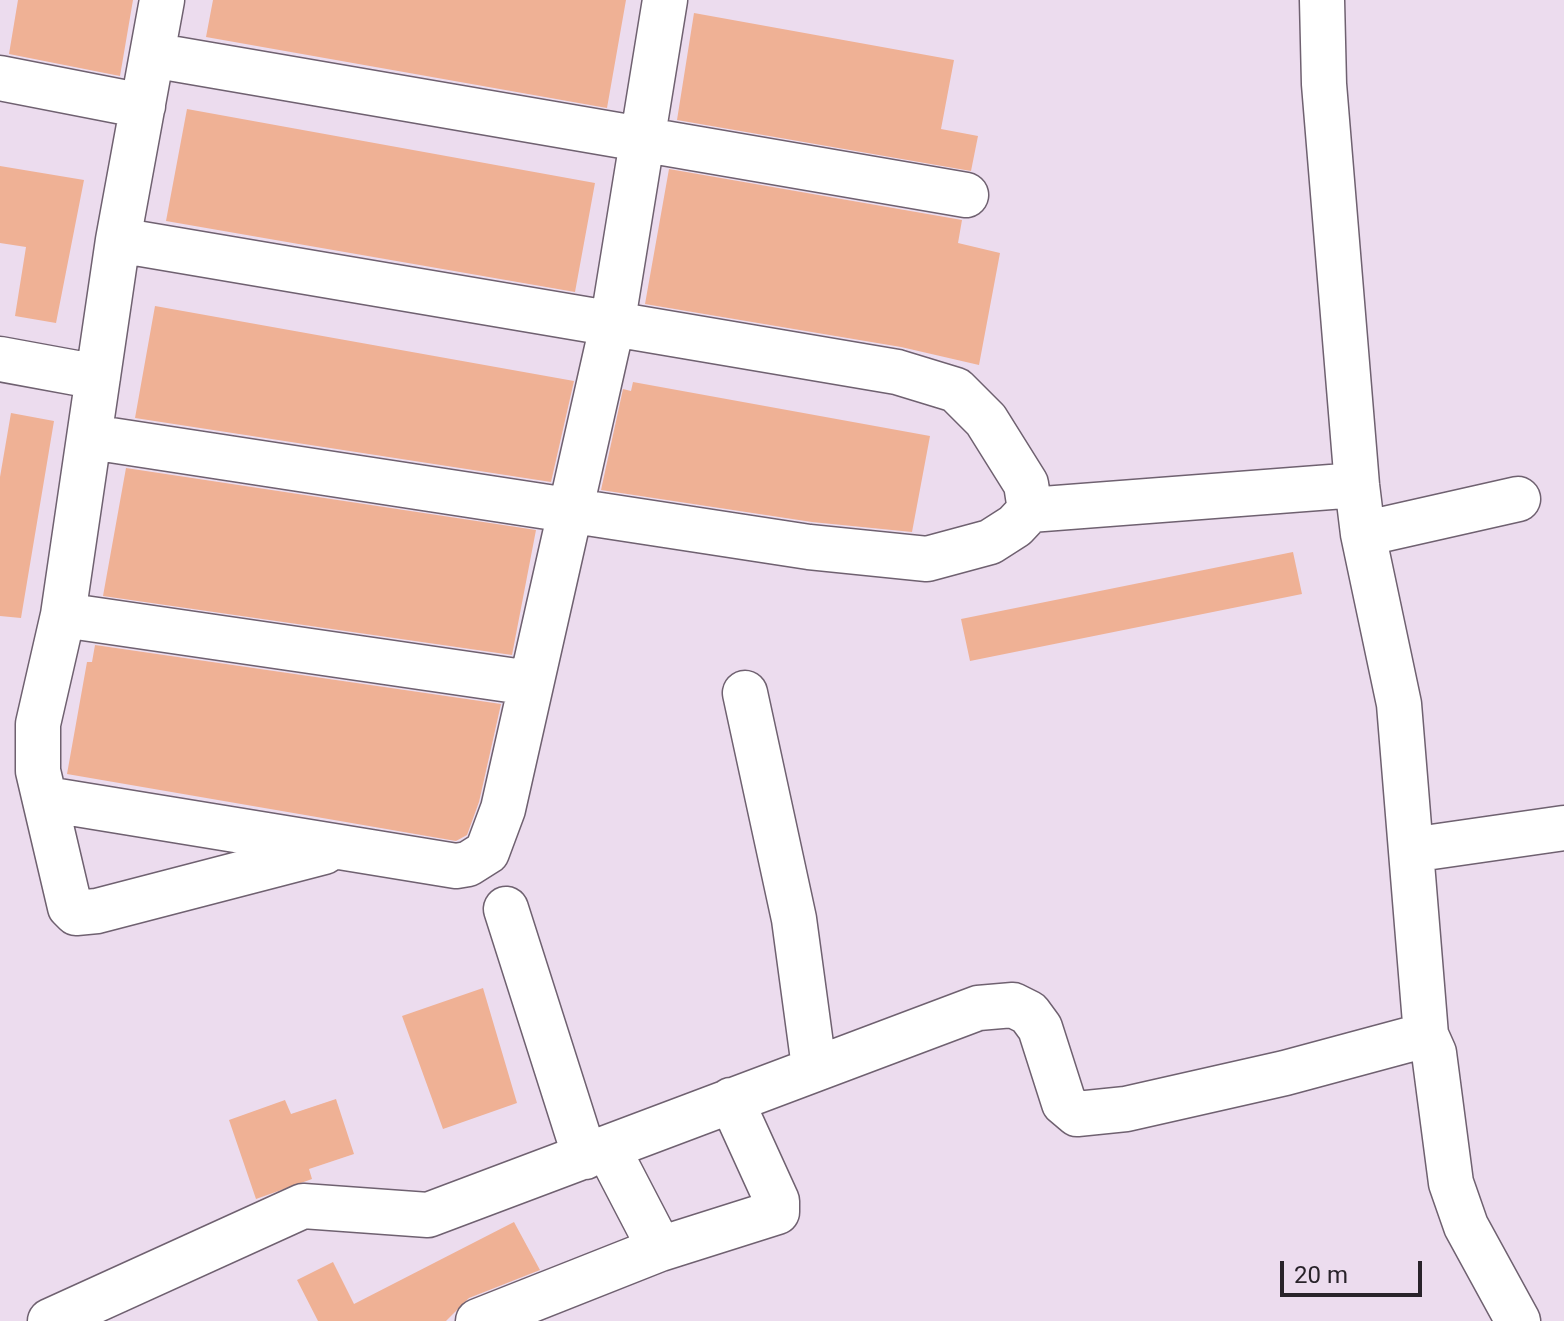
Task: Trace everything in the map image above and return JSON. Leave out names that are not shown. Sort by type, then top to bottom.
[{"type":"street","points":[[162,0],[118,240],[63,615],[38,724],[38,771],[70,907],[76,913],[97,911],[341,847]]},
{"type":"street","points":[[46,799],[456,866],[478,860],[487,852],[503,809],[530,683],[573,510],[612,326],[640,138],[665,0]]},
{"type":"street","points":[[1322,0],[1324,84],[1357,485],[1363,534],[1399,704],[1426,1035],[1434,1053],[1451,1183],[1466,1226],[1518,1321]]},
{"type":"street","points":[[152,55],[966,195]]},
{"type":"street","points":[[0,78],[143,106]]},
{"type":"street","points":[[118,240],[897,372],[956,390],[986,420],[1026,484],[1030,510]]},
{"type":"street","points":[[0,359],[98,377]]},
{"type":"street","points":[[91,437],[809,547],[927,559],[990,542],[1015,526],[1030,510],[1357,485]]},
{"type":"street","points":[[1363,534],[1518,499]]},
{"type":"street","points":[[63,615],[530,683]]},
{"type":"street","points":[[745,693],[794,919],[814,1067]]},
{"type":"street","points":[[1411,850],[1564,828]]},
{"type":"street","points":[[506,909],[596,1153],[660,1249]]},
{"type":"street","points":[[50,1321],[303,1206],[428,1215],[814,1067],[978,1008],[1013,1005],[1029,1013],[1040,1028],[1064,1103],[1077,1114],[1102,1114],[1285,1073],[1426,1035]]},
{"type":"street","points":[[478,1321],[660,1249],[777,1212],[777,1201],[731,1100]]},
{"type":"building","points":[[18,0],[133,0],[120,76],[9,54]]},
{"type":"building","points":[[213,0],[626,0],[607,108],[206,37]]},
{"type":"building","points":[[694,13],[954,60],[941,129],[978,136],[971,171],[677,120]]},
{"type":"building","points":[[187,109],[595,183],[575,292],[166,221]]},
{"type":"building","points":[[0,166],[84,180],[56,323],[15,316],[26,247],[0,243]]},
{"type":"building","points":[[669,169],[962,220],[958,243],[1000,253],[979,365],[901,347],[645,304]]},
{"type":"building","points":[[155,306],[574,381],[551,482],[135,418]]},
{"type":"building","points":[[633,382],[930,436],[912,532],[812,522],[601,490],[623,389],[631,391]]},
{"type":"building","points":[[11,413],[54,421],[21,618],[0,616],[0,477]]},
{"type":"building","points":[[126,468],[536,530],[512,655],[103,596]]},
{"type":"building","points":[[1293,552],[1302,594],[970,661],[961,619]]},
{"type":"building","points":[[95,645],[501,704],[479,802],[467,835],[456,841],[67,774],[87,662],[92,662]]},
{"type":"building","points":[[483,988],[517,1103],[443,1129],[402,1016]]},
{"type":"building","points":[[336,1099],[354,1154],[309,1169],[312,1179],[256,1199],[229,1120],[285,1100],[291,1114]]},
{"type":"building","points":[[514,1222],[540,1270],[469,1298],[446,1321],[318,1321],[297,1280],[333,1262],[354,1304]]}]
